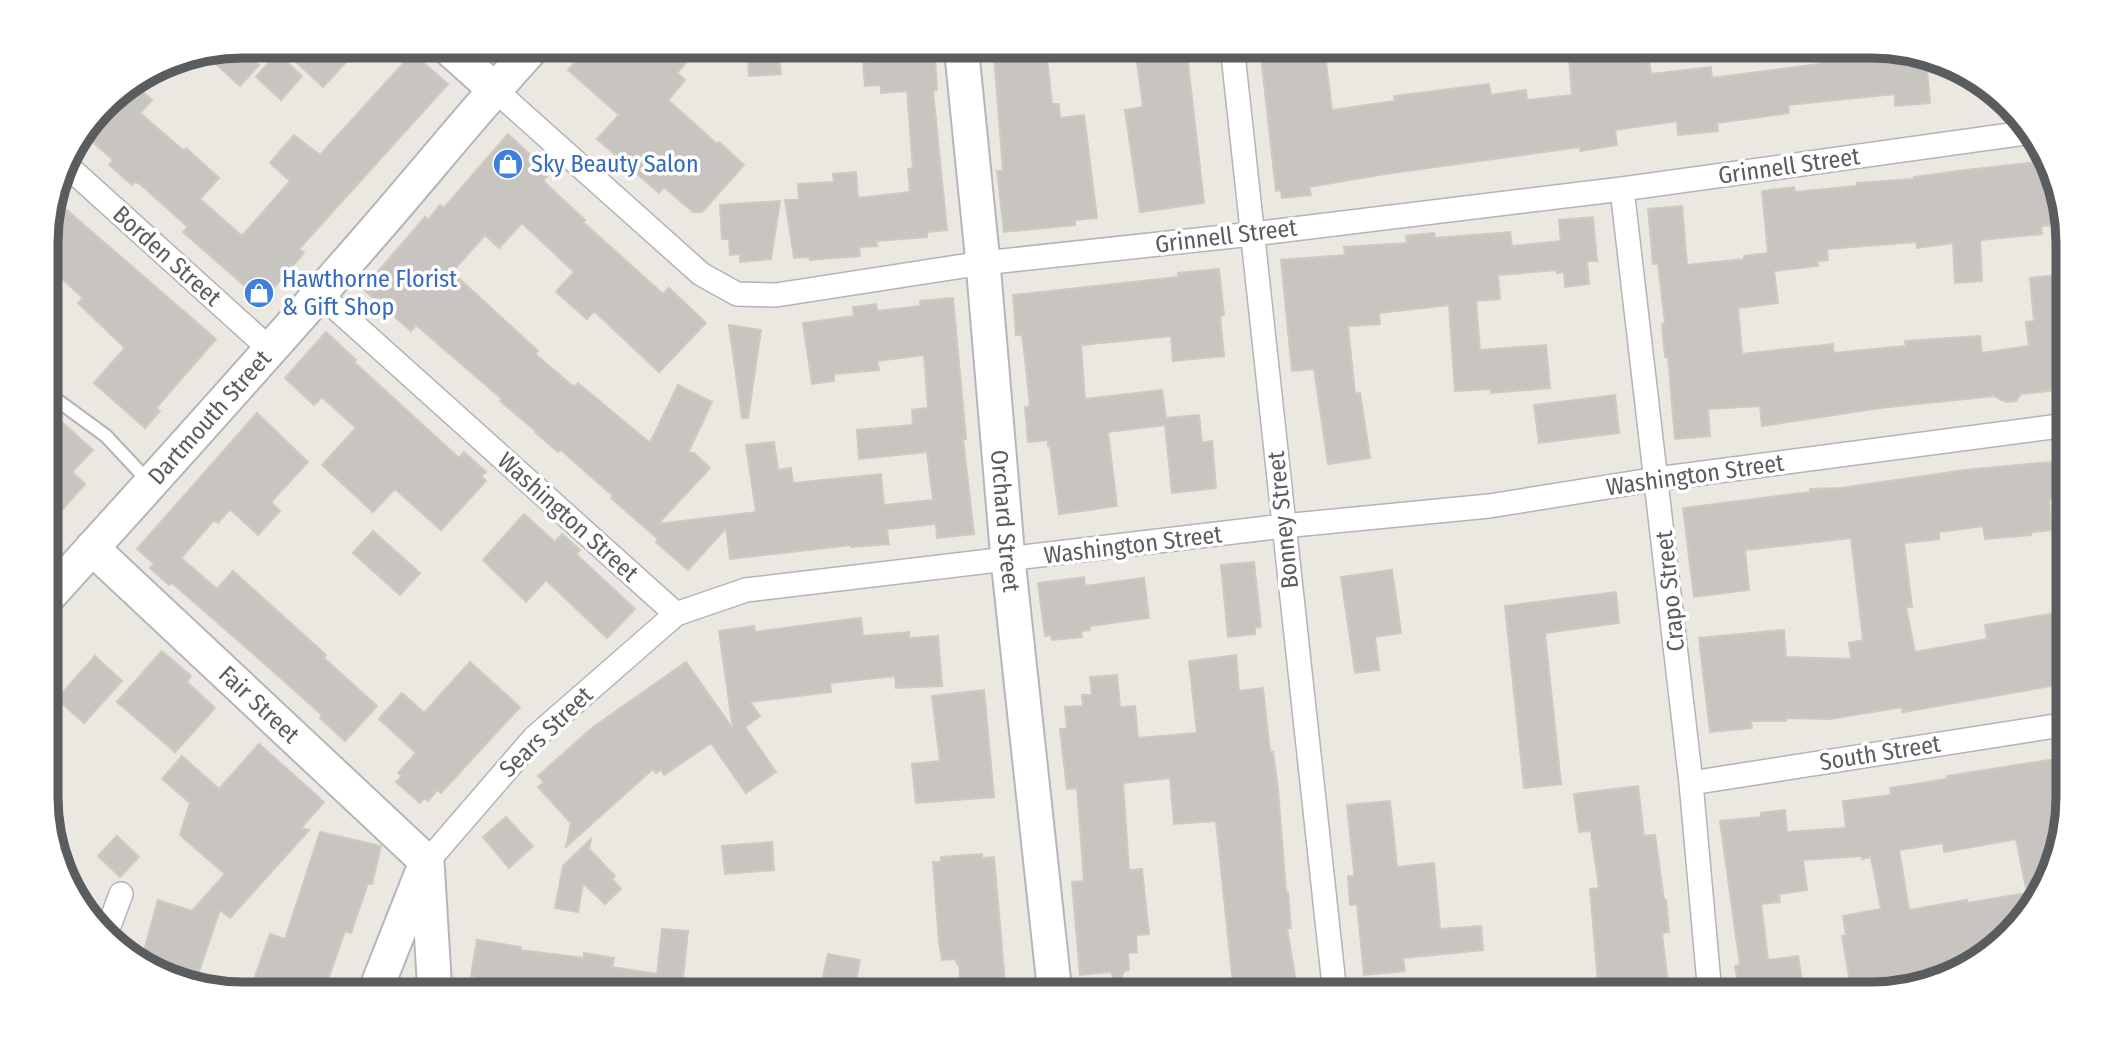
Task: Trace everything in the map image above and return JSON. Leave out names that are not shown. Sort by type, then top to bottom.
[{"type":"street","points":[[459,58],[494,89]]},
{"type":"street","name":"Dartmouth Street","points":[[58,586],[271,350],[524,58]]},
{"type":"street","name":"Orchard Street","points":[[962,58],[1008,560],[1054,982]]},
{"type":"street","name":"Bonney Street","points":[[1233,58],[1334,982]]},
{"type":"street","name":"Grinnell Street","points":[[494,89],[701,274],[737,294],[776,295],[983,263],[1252,234],[1622,189],[2020,134]]},
{"type":"street","name":"Borden Street","points":[[73,171],[271,350]]},
{"type":"street","name":"Crapo Street","points":[[1622,189],[1691,783],[1709,982]]},
{"type":"street","name":"Washington Street","points":[[320,294],[677,614],[746,590],[1283,526],[1489,506],[1657,479],[2056,426]]},
{"type":"street","name":"Fair Street","points":[[92,548],[426,862]]},
{"type":"street","name":"Sears Street","points":[[426,862],[534,737],[677,614]]},
{"type":"street","name":"South Street","points":[[1691,783],[2056,726]]},
{"type":"street","points":[[379,982],[426,862]]},
{"type":"street","points":[[426,862],[434,982]]},
{"type":"street","points":[[110,925],[121,894]]},
{"type":"lane","points":[[58,401],[106,436],[150,484]]},
{"type":"building","points":[[251,58],[259,65],[240,86],[212,60]]},
{"type":"building","points":[[273,58],[282,58],[302,76],[281,100],[256,77]]},
{"type":"building","points":[[302,58],[350,58],[323,87],[297,63]]},
{"type":"building","points":[[408,58],[416,61],[418,58],[448,84],[299,249],[304,253],[262,301],[183,232],[188,227],[140,184],[135,182],[132,185],[109,165],[113,160],[90,139],[112,112],[140,89],[152,100],[140,113],[184,151],[186,148],[219,178],[200,199],[242,236],[290,181],[270,163],[294,135],[320,155]]},
{"type":"building","points":[[579,58],[690,58],[677,73],[685,80],[668,100],[744,165],[702,212],[693,212],[664,187],[659,193],[597,139],[619,115],[568,70]]},
{"type":"building","points":[[748,58],[779,58],[781,74],[749,76]]},
{"type":"building","points":[[935,58],[937,90],[933,91],[947,230],[927,232],[927,237],[876,241],[877,246],[859,247],[860,256],[810,260],[810,257],[794,258],[785,200],[799,200],[798,184],[834,182],[833,174],[856,172],[858,198],[910,192],[908,169],[913,168],[907,91],[881,93],[881,85],[865,86],[863,62]]},
{"type":"building","points":[[994,58],[1047,58],[1052,104],[1059,104],[1060,118],[1084,115],[1097,218],[1075,220],[1075,225],[1004,232],[997,171],[1003,171]]},
{"type":"building","points":[[1137,58],[1187,58],[1204,203],[1140,212],[1125,110],[1143,107]]},
{"type":"building","points":[[1261,58],[1326,58],[1332,110],[1395,101],[1394,96],[1489,84],[1491,95],[1526,90],[1527,100],[1572,95],[1569,58],[1641,58],[1642,62],[1649,61],[1651,74],[1711,67],[1712,78],[1819,64],[1818,58],[1883,58],[1927,67],[1930,103],[1895,106],[1895,94],[1788,105],[1789,113],[1717,123],[1718,131],[1678,135],[1677,121],[1615,130],[1617,145],[1580,151],[1580,147],[1385,174],[1309,187],[1311,195],[1282,198],[1281,190],[1276,191]]},
{"type":"building","points":[[508,134],[550,173],[543,181],[585,220],[583,222],[663,294],[669,288],[706,323],[659,372],[594,311],[587,319],[556,292],[574,272],[522,223],[499,248],[485,235],[452,272],[538,351],[535,354],[574,387],[578,383],[650,443],[678,385],[712,402],[688,453],[694,453],[710,468],[658,524],[756,512],[746,445],[774,442],[778,470],[791,468],[793,483],[881,474],[884,505],[933,500],[927,452],[859,459],[857,430],[913,425],[912,410],[928,408],[924,355],[877,361],[879,370],[834,374],[834,381],[812,384],[803,323],[854,316],[853,307],[876,304],[877,311],[921,306],[920,301],[953,298],[966,439],[963,439],[974,534],[937,538],[936,524],[887,529],[889,544],[851,545],[730,559],[726,528],[688,570],[656,542],[658,539],[611,498],[613,496],[561,450],[558,452],[500,401],[502,399],[416,325],[411,331],[363,289],[425,217],[428,220],[440,205],[444,208]]},
{"type":"building","points":[[2037,162],[2050,195],[2055,225],[2041,226],[2042,234],[1980,240],[1982,281],[1955,283],[1953,243],[1917,248],[1916,242],[1827,249],[1828,260],[1817,261],[1818,266],[1774,271],[1778,303],[1738,308],[1742,354],[1833,344],[1834,353],[1906,346],[1905,341],[1980,336],[1982,353],[2029,346],[2026,322],[2034,321],[2030,278],[2056,275],[2056,390],[2021,394],[2016,401],[2006,402],[1994,396],[1880,408],[1762,426],[1760,406],[1708,409],[1710,436],[1675,439],[1658,263],[1653,264],[1648,209],[1682,206],[1687,265],[1744,259],[1744,256],[1768,253],[1762,191],[1794,187],[1795,192],[1857,186],[1857,183],[1914,179]]},
{"type":"building","points":[[780,201],[771,259],[740,262],[740,254],[730,255],[729,239],[722,239],[720,205]]},
{"type":"building","points":[[62,206],[216,339],[156,408],[160,411],[145,428],[94,383],[125,348],[78,303],[83,298],[58,275],[58,231]]},
{"type":"building","points":[[1593,217],[1597,261],[1587,261],[1589,284],[1565,287],[1564,272],[1557,273],[1557,270],[1498,275],[1500,299],[1476,301],[1480,350],[1546,345],[1550,388],[1491,393],[1491,389],[1455,391],[1449,305],[1379,313],[1380,324],[1348,326],[1355,394],[1360,393],[1370,458],[1328,464],[1314,369],[1292,371],[1281,260],[1345,255],[1344,247],[1407,243],[1406,236],[1434,233],[1435,238],[1510,232],[1512,246],[1561,241],[1559,220]]},
{"type":"building","points":[[1219,269],[1224,315],[1220,316],[1224,356],[1173,361],[1171,336],[1081,345],[1085,399],[1162,390],[1166,418],[1199,415],[1202,443],[1212,441],[1216,488],[1172,493],[1165,425],[1108,432],[1117,506],[1059,514],[1048,440],[1028,442],[1025,407],[1030,406],[1022,335],[1016,335],[1013,295],[1178,277],[1178,273]]},
{"type":"building","points":[[729,325],[761,330],[748,418],[742,418]]},
{"type":"building","points":[[326,332],[356,360],[354,362],[459,458],[464,452],[486,472],[481,476],[486,481],[441,530],[395,489],[373,512],[322,465],[356,428],[322,397],[314,405],[285,378]]},
{"type":"building","points":[[1615,395],[1619,433],[1539,443],[1534,405]]},
{"type":"building","points":[[257,413],[308,462],[271,502],[280,511],[258,535],[230,509],[218,523],[214,520],[181,558],[217,589],[233,571],[326,655],[324,658],[377,706],[345,741],[320,718],[322,715],[266,665],[172,583],[169,585],[150,568],[154,564],[137,549]]},
{"type":"building","points":[[58,419],[93,450],[72,472],[85,484],[58,515]]},
{"type":"building","points":[[2056,461],[2056,499],[2049,499],[2051,530],[2031,532],[2031,535],[1985,539],[1983,526],[1939,532],[1939,539],[1904,543],[1912,607],[1906,607],[1915,652],[1987,639],[1985,625],[2056,613],[2056,685],[1903,712],[1902,707],[1830,719],[1786,718],[1786,721],[1751,721],[1752,728],[1710,732],[1699,638],[1784,630],[1786,657],[1851,659],[1849,643],[1863,640],[1851,538],[1745,550],[1749,590],[1694,597],[1683,508],[1965,470]]},
{"type":"building","points":[[524,514],[555,542],[562,534],[580,550],[576,554],[635,609],[607,638],[546,580],[526,602],[483,560]]},
{"type":"building","points":[[373,531],[420,573],[400,595],[353,553]]},
{"type":"building","points":[[1254,562],[1261,627],[1255,628],[1255,634],[1228,637],[1221,565]]},
{"type":"building","points":[[1392,570],[1401,633],[1375,637],[1379,670],[1355,673],[1341,577]]},
{"type":"building","points":[[1084,577],[1085,586],[1144,578],[1149,618],[1090,626],[1090,630],[1081,631],[1082,637],[1052,640],[1051,635],[1045,636],[1038,583]]},
{"type":"building","points":[[1616,592],[1619,623],[1545,633],[1561,784],[1524,788],[1505,606]]},
{"type":"building","points":[[861,618],[863,636],[909,632],[909,638],[938,636],[942,686],[896,688],[895,676],[830,683],[831,692],[750,702],[760,716],[745,727],[776,772],[746,793],[711,743],[664,775],[661,769],[656,773],[653,769],[566,847],[571,823],[538,787],[544,782],[538,776],[592,728],[686,662],[733,729],[719,631],[754,626],[755,632]]},
{"type":"building","points":[[162,651],[191,676],[187,682],[215,708],[175,752],[117,702]]},
{"type":"building","points":[[1236,655],[1239,691],[1263,688],[1270,752],[1273,752],[1278,789],[1291,928],[1287,929],[1296,982],[1233,982],[1216,821],[1174,824],[1170,778],[1123,783],[1129,870],[1142,869],[1149,934],[1136,935],[1137,952],[1128,953],[1129,970],[1124,971],[1120,982],[1117,982],[1110,972],[1080,975],[1072,882],[1084,881],[1077,788],[1067,789],[1060,729],[1067,729],[1065,707],[1083,706],[1082,695],[1092,695],[1090,677],[1117,675],[1120,707],[1135,706],[1138,738],[1197,733],[1189,661]]},
{"type":"building","points":[[95,656],[122,681],[84,723],[58,698]]},
{"type":"building","points":[[470,662],[520,707],[441,793],[437,790],[428,801],[424,798],[420,803],[396,782],[402,776],[398,773],[416,753],[379,719],[402,693],[424,713]]},
{"type":"building","points":[[984,690],[994,797],[916,803],[912,764],[940,761],[932,696]]},
{"type":"building","points":[[259,744],[324,802],[301,828],[309,830],[230,918],[220,910],[197,976],[161,963],[143,953],[158,900],[192,911],[225,874],[180,835],[190,803],[162,779],[182,756],[219,789]]},
{"type":"building","points":[[2056,759],[2056,809],[2046,857],[2025,900],[1993,936],[1974,951],[1931,972],[1883,982],[1850,982],[1842,936],[1846,935],[1843,916],[1881,909],[1871,857],[1803,860],[1807,890],[1779,894],[1780,902],[1761,904],[1768,960],[1798,956],[1802,982],[1738,982],[1735,966],[1740,965],[1720,821],[1761,817],[1761,813],[1785,810],[1787,832],[1846,828],[1843,801],[1891,795],[1890,788],[1947,779],[1947,776]],"holes":[[[2016,839],[2027,893],[1967,903],[1967,900],[1909,910],[1899,850],[1943,843],[1944,852]]]},
{"type":"building","points":[[1638,786],[1644,836],[1655,835],[1666,900],[1669,932],[1662,933],[1668,982],[1598,982],[1590,889],[1599,888],[1591,831],[1579,832],[1574,794]]},
{"type":"building","points":[[1390,801],[1397,867],[1434,863],[1440,929],[1481,926],[1483,950],[1403,958],[1405,971],[1364,975],[1357,904],[1350,905],[1348,876],[1354,876],[1354,871],[1347,805]]},
{"type":"building","points":[[506,817],[533,846],[509,868],[483,837]]},
{"type":"building","points":[[320,832],[381,846],[372,884],[368,883],[351,933],[345,931],[327,982],[269,982],[255,977],[270,934],[285,939]]},
{"type":"building","points":[[117,836],[139,857],[120,877],[98,856]]},
{"type":"building","points":[[591,839],[589,849],[615,876],[612,879],[621,889],[605,904],[583,883],[578,912],[555,908],[563,866]]},
{"type":"building","points":[[772,842],[774,870],[725,874],[722,846]]},
{"type":"building","points":[[982,854],[982,858],[994,857],[1005,982],[960,982],[956,959],[942,960],[933,862],[941,862],[941,857]]},
{"type":"building","points":[[662,929],[688,931],[683,978],[702,982],[475,982],[476,977],[471,976],[477,940],[521,947],[520,950],[584,958],[584,953],[614,958],[612,967],[657,974]]},
{"type":"building","points":[[828,954],[860,960],[856,982],[822,982]]},
{"type":"place","name":"Sky Beauty Salon","points":[[508,164]]},
{"type":"place","name":"Hawthorne Florist & Gift Shop","points":[[259,293]]}]
